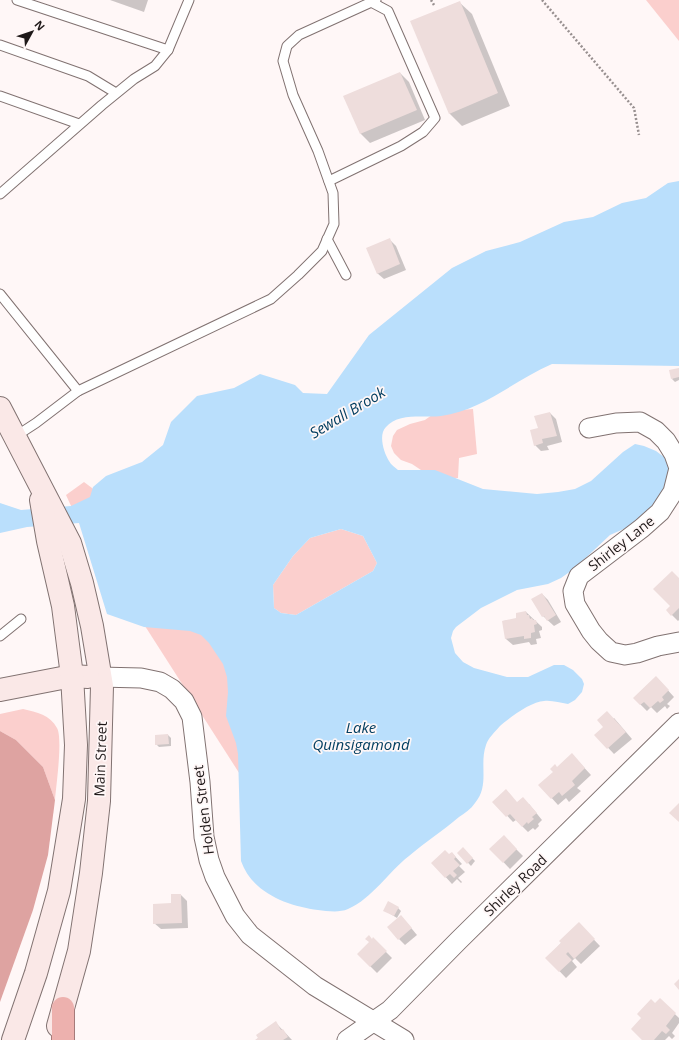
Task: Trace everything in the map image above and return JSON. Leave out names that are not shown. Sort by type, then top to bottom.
[{"type":"highway","points":[[63,1008],[63,1040]]},
{"type":"main road","name":"Main Street","points":[[0,408],[16,436],[70,543],[84,591],[92,626],[99,677],[102,686],[99,801],[92,866],[79,951],[53,1040]]},
{"type":"main road","name":"Main Street","points":[[13,1040],[36,973],[59,891],[74,799],[76,745],[72,676],[63,606],[48,541],[39,484]]},
{"type":"main road","points":[[0,690],[72,676],[99,677]]},
{"type":"street","name":"Shirley Lane","points":[[589,428],[616,423],[640,422],[656,431],[666,441],[674,454],[679,468],[673,492],[660,512],[642,528],[579,576],[573,591],[575,604],[591,631],[611,652],[625,655],[679,642]]},
{"type":"street","name":"Holden Street","points":[[99,677],[141,678],[160,682],[172,689],[184,701],[192,717],[200,782],[204,837],[209,860],[215,877],[235,916],[250,935],[309,981],[404,1040]]},
{"type":"street","name":"Shirley Road","points":[[347,1040],[390,1010],[679,723]]},
{"type":"lane","points":[[17,0],[168,50]]},
{"type":"lane","points":[[0,194],[116,93],[155,66],[168,50],[188,0]]},
{"type":"lane","points":[[16,436],[36,423],[78,391],[270,299],[298,276],[322,251],[334,224],[334,193],[329,181],[318,151],[293,94],[283,61],[287,46],[299,34],[373,1],[388,11],[435,118],[424,132],[401,146],[329,181]]},
{"type":"lane","points":[[0,45],[88,76],[116,93]]},
{"type":"lane","points":[[0,96],[79,124]]},
{"type":"lane","points":[[327,239],[346,275]]},
{"type":"lane","points":[[0,294],[78,391]]},
{"type":"lane","points":[[0,636],[21,619]]},
{"type":"path","points":[[432,0],[434,5]]},
{"type":"path","points":[[542,0],[634,108],[639,135]]},
{"type":"shaded area","points":[[646,0],[679,0],[679,41]]},
{"type":"shaded area","points":[[473,409],[477,454],[459,458],[458,478],[449,478],[424,472],[412,464],[401,460],[394,453],[391,446],[393,436],[397,430],[410,424],[425,420],[436,412]]},
{"type":"shaded area","points":[[84,482],[112,503],[227,648],[259,804],[79,523],[66,495]]},
{"type":"shaded area","points":[[341,529],[363,536],[377,563],[373,571],[296,615],[281,613],[274,608],[273,585],[293,556],[310,538]]},
{"type":"shaded area","points":[[23,709],[47,717],[57,728],[59,733],[58,774],[55,800],[43,767],[16,740],[0,731],[0,714]]},
{"type":"shaded area","points":[[0,731],[16,740],[43,767],[55,800],[48,855],[33,910],[0,1002]]},
{"type":"water","name":"Lake Quinsigamond","points":[[679,181],[679,366],[552,364],[471,408],[441,416],[404,417],[397,419],[386,427],[382,435],[387,458],[398,470],[435,470],[483,489],[537,494],[575,489],[591,481],[623,452],[635,444],[656,451],[664,457],[668,463],[670,474],[664,500],[635,524],[610,535],[575,568],[561,578],[548,584],[517,590],[481,608],[453,631],[451,638],[455,653],[463,662],[474,668],[507,677],[528,677],[554,665],[564,665],[573,670],[582,679],[584,684],[582,692],[575,700],[568,704],[547,701],[533,704],[500,726],[487,742],[483,760],[482,789],[473,805],[468,811],[401,862],[373,892],[357,904],[344,910],[325,911],[295,905],[272,896],[253,882],[241,861],[238,754],[236,743],[226,716],[228,692],[227,677],[223,664],[209,643],[201,635],[190,631],[144,627],[107,614],[79,523],[27,527],[0,533],[0,503],[21,510],[71,506],[90,497],[93,487],[106,476],[142,462],[163,445],[171,422],[197,396],[234,388],[260,374],[295,385],[303,393],[327,394],[369,335],[452,268],[486,251],[520,242],[564,222],[593,217],[622,203],[646,198],[668,183]],"holes":[[[341,529],[363,536],[377,563],[373,571],[296,615],[281,613],[274,608],[273,585],[293,556],[310,538]]]},
{"type":"building","points":[[460,1],[498,93],[449,114],[410,21]]},
{"type":"building","points":[[400,72],[417,110],[360,134],[343,96]]},
{"type":"building","points":[[390,238],[400,264],[377,274],[366,248]]},
{"type":"building","points":[[679,368],[679,377],[671,379],[669,370]]},
{"type":"building","points":[[550,412],[557,436],[542,439],[543,443],[534,446],[530,430],[538,428],[534,416]]},
{"type":"building","points":[[672,571],[679,578],[679,608],[671,616],[666,610],[670,606],[653,589]]},
{"type":"building","points":[[542,593],[556,615],[547,621],[544,616],[542,617],[531,599]]},
{"type":"building","points":[[526,611],[530,619],[532,618],[533,620],[536,620],[537,624],[534,625],[535,632],[531,633],[531,638],[524,639],[524,636],[505,639],[502,621],[516,618],[516,613]]},
{"type":"building","points":[[656,676],[669,690],[662,697],[664,700],[660,703],[658,701],[650,708],[644,702],[640,705],[633,698]]},
{"type":"building","points":[[607,711],[626,732],[607,749],[594,735],[603,727],[597,720]]},
{"type":"building","points":[[168,734],[169,744],[155,745],[155,735]]},
{"type":"building","points":[[572,753],[585,768],[572,781],[575,785],[562,796],[559,792],[551,799],[538,785],[553,772],[550,769],[555,764],[557,767]]},
{"type":"building","points":[[506,789],[517,802],[523,797],[537,813],[532,817],[534,819],[528,824],[527,822],[522,827],[510,814],[506,817],[492,802]]},
{"type":"building","points":[[679,803],[679,822],[669,813]]},
{"type":"building","points":[[504,835],[517,849],[503,863],[489,849]]},
{"type":"building","points":[[463,847],[473,858],[467,864],[457,853]]},
{"type":"building","points":[[445,850],[449,854],[452,852],[456,857],[454,859],[460,865],[453,871],[457,875],[454,878],[450,874],[445,878],[431,863]]},
{"type":"building","points":[[171,894],[181,894],[182,923],[153,924],[153,904],[171,903]]},
{"type":"building","points":[[388,901],[399,907],[394,916],[383,911]]},
{"type":"building","points":[[401,915],[412,928],[398,940],[387,927]]},
{"type":"building","points":[[579,922],[595,939],[574,959],[568,952],[566,954],[572,960],[559,972],[545,958],[561,943],[559,941]]},
{"type":"building","points":[[369,935],[387,951],[370,967],[357,954],[369,942],[365,939]]},
{"type":"building","points":[[679,979],[679,990],[674,984]]},
{"type":"building","points":[[660,998],[676,1013],[666,1026],[670,1030],[666,1034],[662,1031],[654,1040],[642,1040],[631,1029],[641,1018],[637,1014],[651,999],[655,1003]]},
{"type":"building","points":[[276,1021],[281,1030],[283,1029],[288,1037],[283,1040],[255,1040],[258,1038],[256,1035]]},
{"type":"water label","name":"Sewall Brook","points":[[347,412]]}]
